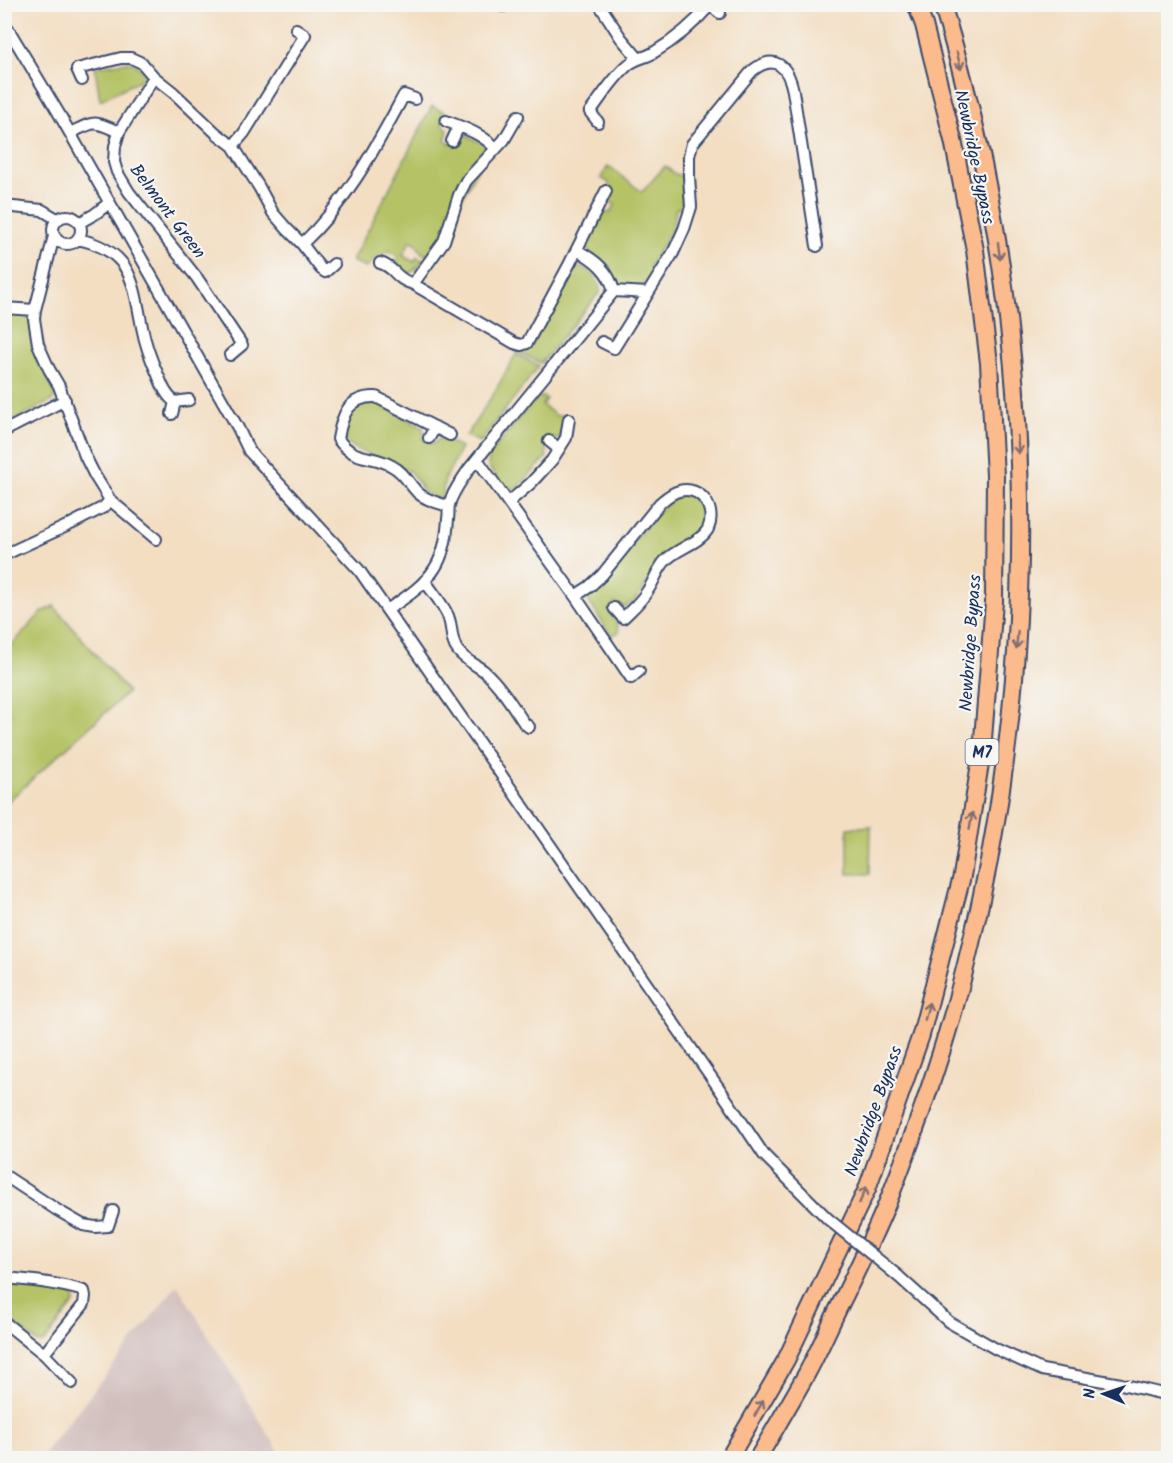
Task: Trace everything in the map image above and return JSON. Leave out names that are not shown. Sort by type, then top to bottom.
[{"type":"highway","name":"Newbridge Bypass","points":[[729,1458],[786,1360],[867,1189],[924,1024],[962,876],[982,751],[994,602],[995,476],[989,363],[975,250],[958,162],[924,25],[916,4]]},
{"type":"highway","name":"Newbridge Bypass","points":[[758,1458],[808,1371],[863,1259],[918,1122],[943,1047],[967,963],[985,881],[1006,753],[1019,608],[1020,481],[1013,362],[998,242],[976,129],[942,4]]},
{"type":"street","points":[[496,4],[503,6],[511,4]]},
{"type":"street","points":[[599,4],[621,38],[638,58]]},
{"type":"street","points":[[598,122],[590,112],[610,84],[628,65],[638,58],[651,54],[685,32],[710,5],[720,12]]},
{"type":"street","points":[[4,22],[70,133],[249,451],[359,570],[764,1155],[828,1219],[898,1276],[949,1322],[996,1349],[1042,1370],[1168,1395]]},
{"type":"street","points":[[233,146],[244,133],[305,35],[296,29]]},
{"type":"street","points":[[82,80],[78,69],[121,58],[131,58],[142,63],[154,77],[233,146],[260,187],[273,213],[325,272],[334,264]]},
{"type":"street","points":[[602,342],[614,348],[673,253],[684,229],[691,207],[689,156],[692,144],[752,71],[770,62],[777,64],[789,74],[817,246]]},
{"type":"street","name":"Belmont Green","points":[[154,77],[119,132],[114,162],[129,192],[197,278],[242,345],[230,355]]},
{"type":"street","points":[[302,244],[321,226],[357,179],[404,95],[415,99]]},
{"type":"street","points":[[412,284],[444,241],[466,181],[504,140],[518,116]]},
{"type":"street","points":[[446,121],[483,137],[496,149]]},
{"type":"street","points":[[70,133],[92,122],[119,132]]},
{"type":"street","points":[[452,141],[459,126]]},
{"type":"street","points":[[386,262],[400,279],[521,345],[527,343],[606,191]]},
{"type":"street","points":[[79,223],[109,203]]},
{"type":"street","points":[[601,203],[612,208]]},
{"type":"street","points":[[4,206],[42,210],[57,219]]},
{"type":"street","points":[[54,236],[57,240],[70,244],[78,239],[81,231],[79,223],[69,215],[57,219],[53,227],[54,236],[35,310],[38,344],[49,369],[60,386],[85,456],[95,476],[110,500],[156,539]]},
{"type":"street","points":[[78,239],[92,242],[108,250],[126,268],[135,287],[143,331],[154,366],[167,394],[175,402]]},
{"type":"street","points":[[577,250],[592,259],[604,272],[611,280],[614,291]]},
{"type":"street","points":[[387,610],[425,581],[436,566],[444,546],[448,506],[456,489],[477,459],[614,291]]},
{"type":"street","points":[[614,291],[648,293]]},
{"type":"street","points":[[4,308],[35,310]]},
{"type":"street","points":[[448,506],[423,497],[407,478],[391,465],[354,454],[338,439],[345,412],[353,403],[365,397],[376,398],[450,435]]},
{"type":"street","points":[[4,431],[65,400]]},
{"type":"street","points":[[175,402],[189,400]]},
{"type":"street","points":[[171,414],[175,402]]},
{"type":"street","points":[[509,502],[552,460],[566,438],[569,419]]},
{"type":"street","points":[[429,438],[435,427]]},
{"type":"street","points":[[549,441],[559,449]]},
{"type":"street","points":[[477,459],[631,678],[639,671]]},
{"type":"street","points":[[575,596],[602,575],[660,503],[670,494],[680,490],[698,492],[710,508],[711,520],[707,531],[665,561],[648,591],[623,618],[614,608]]},
{"type":"street","points":[[4,555],[104,507],[110,500]]},
{"type":"street","points":[[425,581],[448,615],[453,643],[465,660],[489,676],[524,723],[530,727]]},
{"type":"street","points":[[4,1175],[57,1210],[83,1224],[95,1227],[108,1226],[113,1211]]},
{"type":"street","points":[[4,1278],[56,1284],[84,1291],[84,1304],[44,1354]]},
{"type":"street","points":[[4,1322],[44,1354],[72,1383]]},
{"type":"shaded area","points":[[177,1285],[283,1458],[40,1458]]},
{"type":"green space","points":[[126,62],[138,67],[146,77],[100,100],[95,67]]},
{"type":"green space","points":[[432,106],[447,113],[442,125],[448,130],[445,141],[456,145],[459,138],[466,135],[482,143],[487,148],[486,153],[441,238],[427,256],[421,252],[415,242],[410,241],[403,256],[414,262],[417,257],[424,261],[419,266],[409,274],[401,274],[398,271],[397,255],[388,251],[366,268],[352,261]]},
{"type":"green space","points":[[608,166],[642,192],[665,166],[675,174],[684,176],[684,207],[676,208],[670,231],[649,267],[655,271],[648,281],[640,286],[630,287],[618,284],[611,270],[585,248],[595,219],[602,212],[610,213],[615,205],[610,201],[608,182],[601,178]]},
{"type":"green space","points":[[581,267],[594,276],[600,292],[541,363],[516,351],[526,350],[532,345],[572,268],[574,270]]},
{"type":"green space","points":[[5,312],[23,313],[28,316],[56,395],[52,401],[6,424],[5,424]]},
{"type":"green space","points":[[516,354],[539,366],[480,442],[466,436],[494,393]]},
{"type":"green space","points":[[537,397],[546,399],[542,405],[557,416],[563,415],[560,439],[549,437],[544,443],[547,448],[546,458],[518,487],[504,488],[488,466],[489,456]]},
{"type":"green space","points":[[369,402],[378,402],[423,428],[423,439],[433,444],[439,439],[445,439],[461,448],[445,479],[442,498],[426,493],[411,473],[404,468],[360,451],[344,439],[343,430],[354,408]]},
{"type":"green space","points":[[681,494],[693,497],[704,507],[705,521],[702,528],[660,560],[636,600],[623,607],[615,603],[608,610],[616,620],[619,632],[611,636],[586,597],[663,506]]},
{"type":"green space","points":[[54,606],[128,692],[5,804],[5,652],[41,613]]},
{"type":"green space","points":[[871,826],[870,874],[848,874],[848,828]]},
{"type":"green space","points":[[4,1284],[67,1291],[73,1295],[75,1302],[46,1340],[38,1343],[5,1317]]}]
